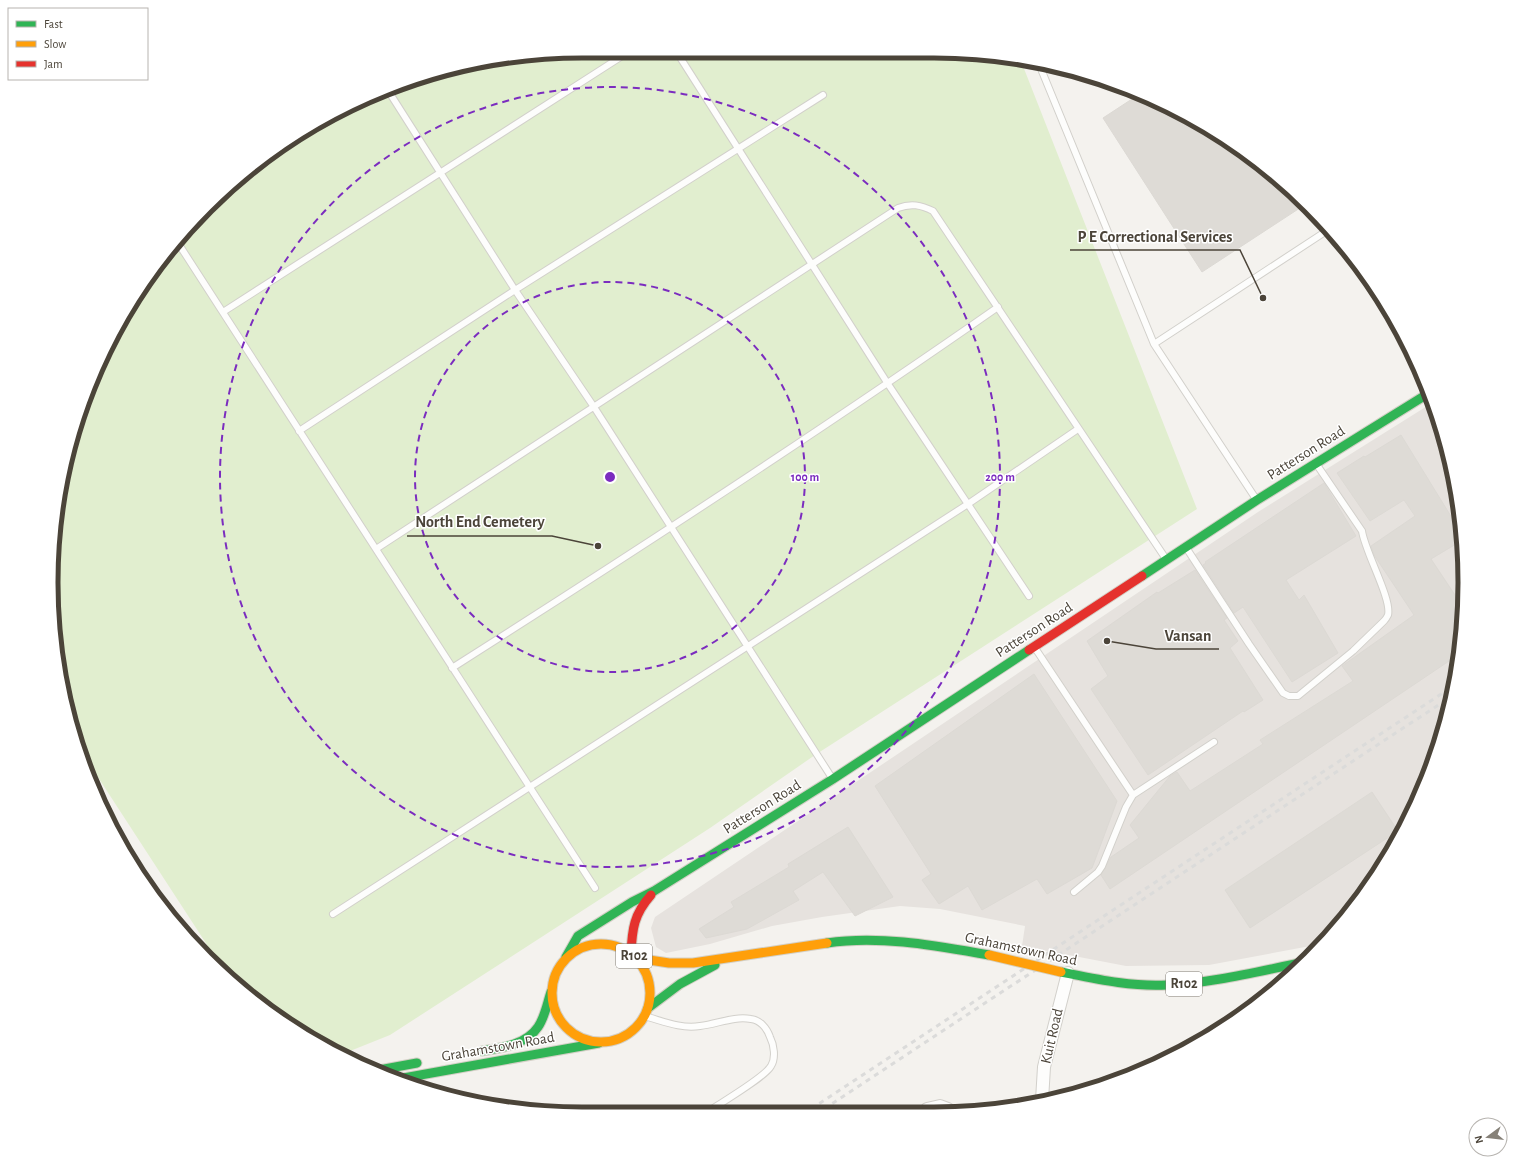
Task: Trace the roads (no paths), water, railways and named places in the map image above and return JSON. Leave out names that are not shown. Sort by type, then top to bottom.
[{"type":"main road","name":"Patterson Road","points":[[566,957],[578,936],[632,902],[654,891],[833,779],[1257,500],[1423,396]]},
{"type":"main road","name":"Patterson Road","points":[[634,956],[633,926],[636,914],[642,904],[654,891]]},
{"type":"main road","name":"Grahamstown Road","points":[[476,1052],[506,1047],[519,1042],[532,1034],[537,1028],[556,972],[566,957],[578,949],[591,944],[605,944],[619,947],[634,956],[669,963],[693,963],[836,942],[882,941],[939,946],[989,955],[1119,983],[1165,985],[1200,982],[1292,964]]},
{"type":"main road","name":"Grahamstown Road","points":[[409,1077],[620,1039],[634,1030],[648,1008],[650,990],[646,973],[634,956]]},
{"type":"main road","name":"Grahamstown Road","points":[[648,1008],[664,993],[679,983],[730,958]]},
{"type":"main road","name":"Grahamstown Road","points":[[551,990],[555,1012],[567,1030],[586,1040],[603,1042]]},
{"type":"main road","name":"Grahamstown Road","points":[[386,1069],[430,1061]]},
{"type":"street","name":"Kuit Road","points":[[1042,1095],[1044,1067],[1065,972]]},
{"type":"lane","points":[[223,312],[619,58]]},
{"type":"lane","points":[[681,58],[888,384],[1029,596]]},
{"type":"lane","points":[[1041,69],[1154,344],[1257,500]]},
{"type":"lane","points":[[391,95],[516,290],[594,407],[748,645],[833,779]]},
{"type":"lane","points":[[299,430],[823,95]]},
{"type":"lane","points":[[376,549],[898,208],[919,205],[933,211],[1078,429],[1123,493],[1166,560]]},
{"type":"lane","points":[[1154,344],[1324,233]]},
{"type":"lane","points":[[180,246],[594,888]]},
{"type":"lane","points":[[452,668],[671,527],[888,384],[998,308]]},
{"type":"lane","points":[[333,914],[529,786],[968,504],[1078,429]]},
{"type":"lane","points":[[1186,547],[1249,644],[1283,693],[1289,696],[1298,696],[1353,651],[1384,621],[1388,615],[1383,591],[1363,542],[1362,531],[1316,463]]},
{"type":"lane","points":[[1034,647],[1133,795]]},
{"type":"lane","points":[[1074,892],[1098,872],[1102,866],[1126,807],[1133,795],[1214,742]]},
{"type":"lane","points":[[644,1016],[674,1026],[684,1027],[700,1026],[730,1019],[748,1018],[754,1019],[767,1030],[772,1042],[774,1056],[771,1066],[761,1076],[715,1107]]},
{"type":"railway","points":[[814,1107],[1447,690]]},
{"type":"railway","points":[[827,1107],[1444,701]]},
{"type":"place","name":"P E Correctional Services","points":[[1263,298]]},
{"type":"place","name":"North End Cemetery","points":[[598,546]]},
{"type":"place","name":"Vansan","points":[[1107,641]]}]
